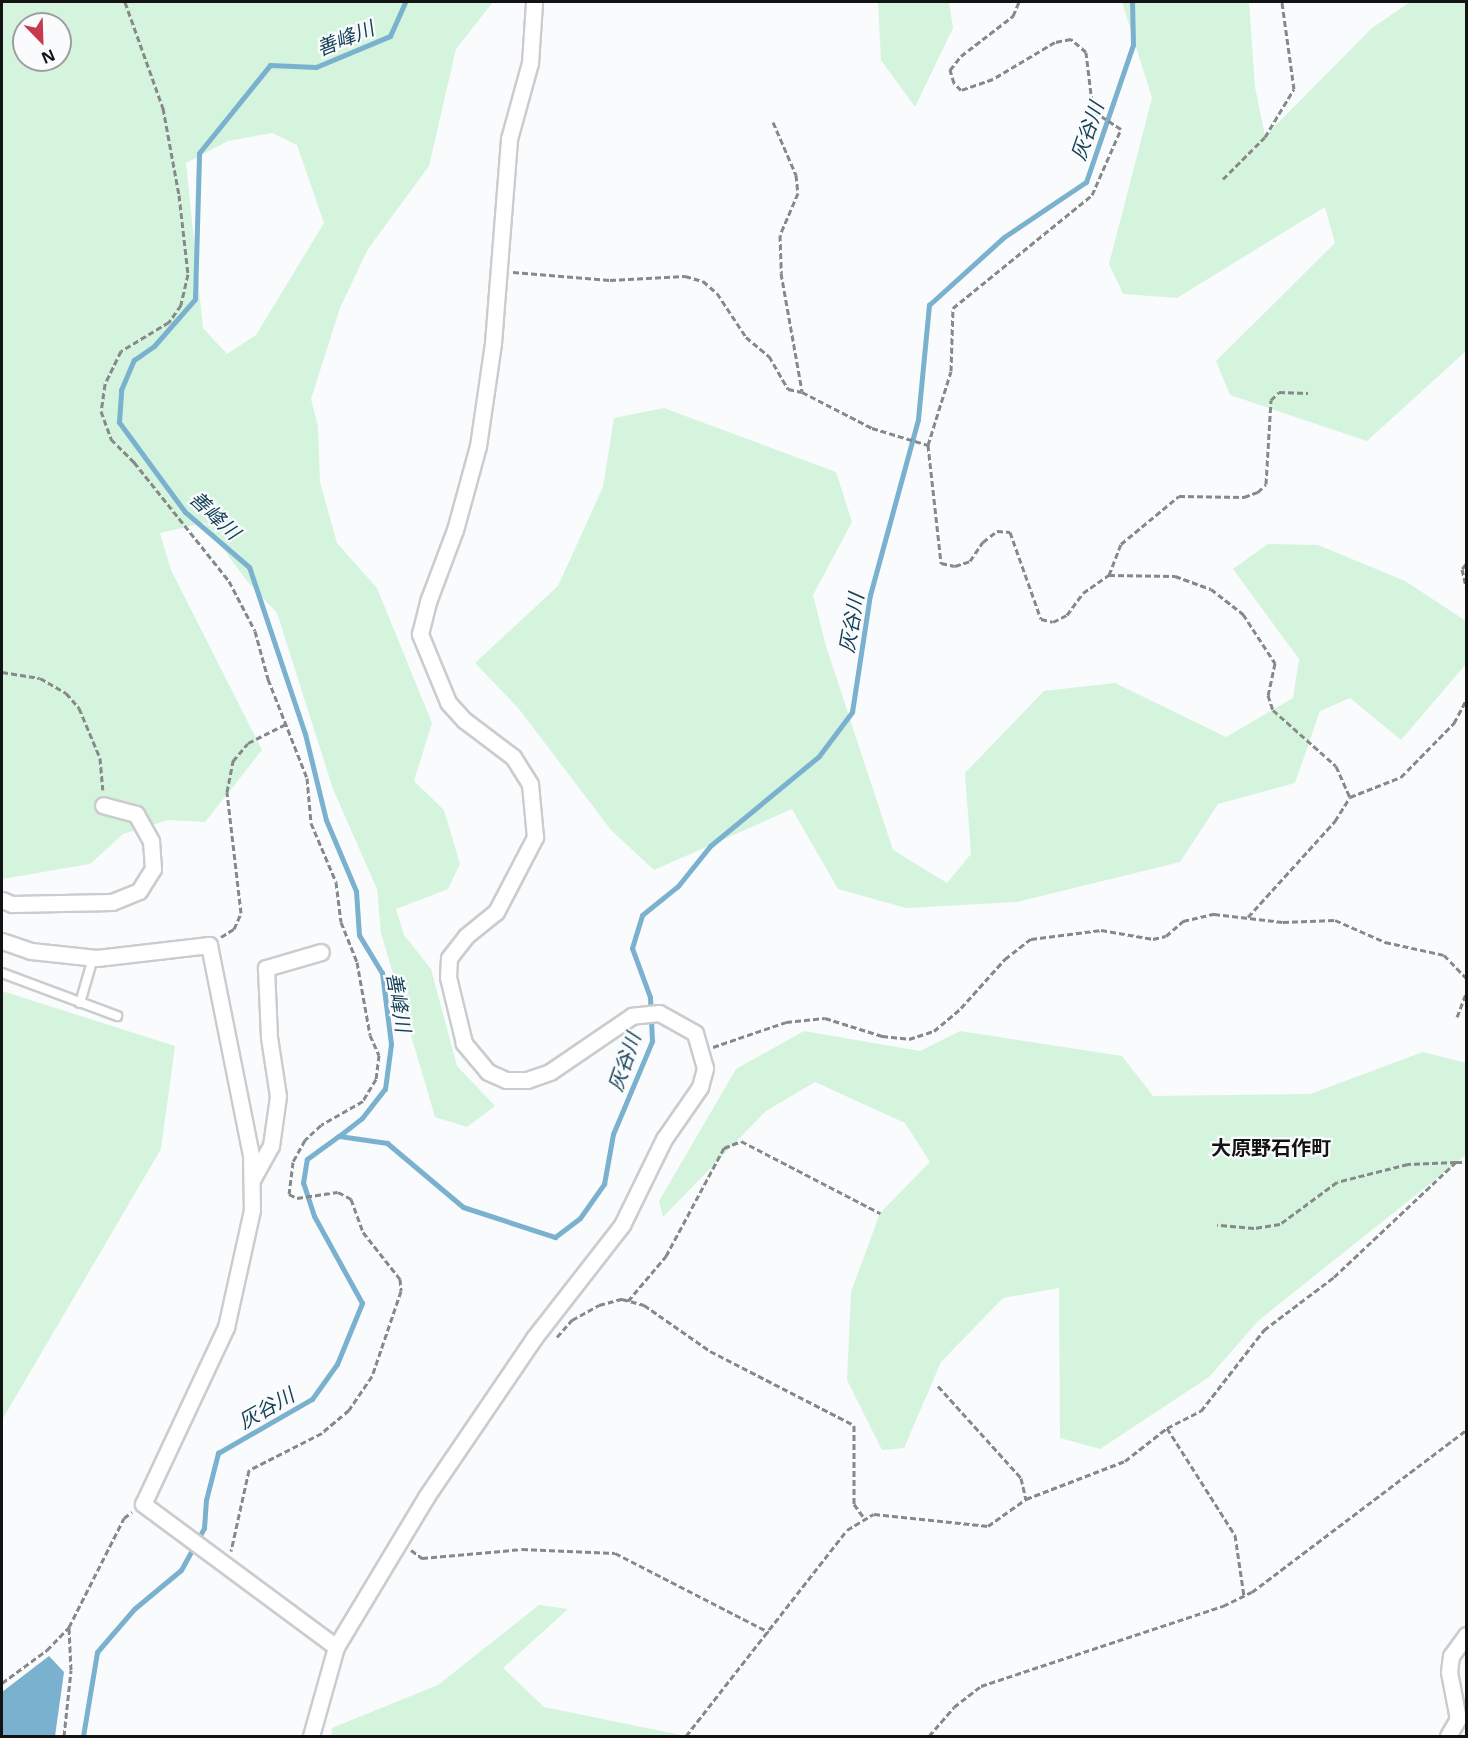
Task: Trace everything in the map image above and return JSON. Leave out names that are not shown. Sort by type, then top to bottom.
[{"type":"street","points":[[311,1737],[336,1647],[400,1542],[534,1338],[622,1225],[664,1139],[700,1087],[705,1068],[695,1033],[660,1013],[632,1016],[550,1072],[527,1080],[506,1080],[488,1072],[464,1043],[448,977],[449,958],[466,936],[496,912],[510,891],[535,837],[534,801],[530,784],[513,758],[464,720],[448,702],[420,634],[429,599],[455,530],[478,446],[500,272],[509,139],[530,63],[534,2]]},
{"type":"street","points":[[2,900],[12,904],[112,902],[139,891],[153,869],[151,841],[136,814],[102,805]]},
{"type":"street","points":[[2,941],[31,951],[93,958],[209,945],[242,1100],[252,1181],[250,1220],[226,1327],[143,1504],[209,1556],[336,1647]]},
{"type":"street","points":[[252,1181],[271,1146],[278,1096],[269,1037],[266,968],[321,952]]},
{"type":"street","points":[[1448,1737],[1458,1719],[1449,1672],[1451,1656],[1467,1635]]},
{"type":"lane","points":[[80,1003],[93,958]]},
{"type":"lane","points":[[2,973],[117,1016]]},
{"type":"path","points":[[125,2],[163,108],[179,195],[188,274],[181,305],[169,322],[121,351],[105,384],[101,411],[111,439],[134,462],[229,581],[255,631],[268,679],[288,723],[307,778],[311,823],[336,882],[341,922],[357,962],[370,1035],[379,1055],[376,1079],[363,1101],[321,1125],[305,1140],[293,1162],[290,1194],[297,1198],[338,1192],[351,1199],[363,1232],[400,1279],[401,1291],[372,1376],[349,1410],[322,1433],[249,1470],[227,1569]]},
{"type":"path","points":[[1019,2],[1013,16],[961,56],[950,70],[954,83],[961,90],[993,79],[1055,42],[1071,39],[1086,52],[1093,111],[1121,129],[1092,195],[953,308],[951,371],[928,445],[941,563],[955,566],[970,561],[982,542],[997,531],[1011,532],[1041,619],[1053,622],[1067,615],[1083,593],[1109,575],[1121,544],[1179,496],[1244,497],[1266,484],[1271,400],[1279,392],[1308,393]]},
{"type":"path","points":[[1223,178],[1265,136],[1294,89],[1282,2]]},
{"type":"path","points":[[773,122],[796,175],[798,193],[780,235],[781,273],[802,392]]},
{"type":"path","points":[[500,272],[610,280],[684,276],[703,280],[717,292],[746,338],[769,356],[788,389],[802,392],[872,428],[928,445]]},
{"type":"path","points":[[1467,564],[1462,569],[1467,587]]},
{"type":"path","points":[[1109,575],[1175,576],[1211,589],[1243,614],[1275,663],[1268,695],[1273,710],[1336,766],[1350,797]]},
{"type":"path","points":[[2,672],[40,678],[66,693],[79,708],[100,758],[102,805]]},
{"type":"path","points":[[1248,917],[1335,821],[1350,797],[1401,777],[1454,723],[1467,700]]},
{"type":"path","points":[[209,945],[234,929],[241,913],[227,792],[233,761],[249,743],[288,723]]},
{"type":"path","points":[[700,1051],[786,1022],[825,1018],[882,1036],[909,1039],[934,1031],[962,1008],[1005,959],[1031,939],[1101,930],[1153,939],[1166,936],[1183,921],[1214,914],[1283,922],[1335,920],[1385,942],[1444,955],[1467,978]]},
{"type":"path","points":[[1457,1017],[1467,994]]},
{"type":"path","points":[[628,1301],[666,1256],[724,1148],[741,1141],[880,1213]]},
{"type":"path","points":[[686,1737],[848,1530],[864,1518],[874,1514],[987,1526],[1026,1499],[1125,1461],[1167,1428],[1202,1411],[1264,1330],[1334,1277],[1456,1162]]},
{"type":"path","points":[[1217,1226],[1254,1228],[1280,1224],[1337,1182],[1408,1164],[1467,1162]]},
{"type":"path","points":[[552,1343],[572,1320],[599,1305],[628,1301],[644,1305],[710,1351],[854,1425],[854,1504],[864,1518]]},
{"type":"path","points":[[938,1386],[1021,1478],[1026,1499]]},
{"type":"path","points":[[1167,1428],[1235,1535],[1244,1596]]},
{"type":"path","points":[[929,1737],[954,1707],[981,1686],[1244,1596],[1467,1430]]},
{"type":"path","points":[[2,1683],[47,1650],[69,1627],[124,1518],[143,1504]]},
{"type":"path","points":[[400,1542],[422,1558],[522,1549],[615,1553],[769,1632]]},
{"type":"path","points":[[64,1737],[71,1670],[69,1627]]},
{"type":"green space","points":[[2,2],[493,2],[456,49],[429,166],[368,249],[340,308],[311,399],[318,426],[320,482],[337,543],[377,588],[432,723],[414,781],[444,810],[460,864],[448,889],[396,909],[404,935],[431,969],[457,1066],[495,1106],[467,1127],[435,1117],[381,933],[377,889],[333,789],[277,613],[247,581],[204,523],[160,533],[171,570],[262,750],[205,822],[168,820],[123,834],[90,864],[2,879]],"holes":[[[272,133],[297,145],[324,223],[256,335],[227,354],[203,328],[186,163],[228,141]]]},
{"type":"green space","points":[[878,2],[949,2],[953,28],[915,107],[881,60]]},
{"type":"green space","points":[[1122,2],[1249,2],[1255,87],[1265,136],[1372,28],[1410,2],[1466,2],[1466,351],[1367,441],[1230,395],[1216,361],[1335,243],[1325,207],[1177,298],[1123,294],[1109,264],[1152,98]]},
{"type":"green space","points":[[664,408],[836,472],[852,522],[813,595],[826,646],[893,850],[947,883],[971,854],[965,773],[1044,691],[1115,683],[1226,737],[1293,698],[1299,659],[1233,569],[1268,544],[1318,545],[1405,581],[1466,621],[1466,664],[1401,740],[1350,698],[1320,711],[1295,783],[1218,804],[1180,862],[1017,902],[906,908],[838,889],[792,809],[654,870],[611,830],[519,709],[475,663],[558,586],[603,487],[614,418]]},
{"type":"green space","points":[[2,991],[175,1046],[161,1149],[2,1420]]},
{"type":"green space","points":[[804,1031],[920,1051],[960,1031],[1122,1056],[1153,1096],[1310,1094],[1423,1052],[1466,1063],[1466,1155],[1259,1320],[1209,1377],[1100,1449],[1060,1438],[1059,1288],[1003,1298],[941,1362],[904,1448],[882,1450],[847,1380],[851,1292],[880,1213],[930,1162],[905,1123],[815,1082],[766,1111],[663,1217],[659,1201],[736,1069]]},
{"type":"green space","points":[[539,1605],[568,1609],[503,1668],[544,1707],[686,1736],[331,1736],[332,1728],[438,1685]]},
{"type":"water","points":[[49,1656],[64,1672],[55,1736],[2,1736],[2,1692]]},
{"type":"waterway","name":"善峰川","points":[[339,1136],[362,1118],[385,1089],[391,1044],[382,973],[359,935],[356,891],[326,820],[305,734],[249,567],[185,512],[119,422],[121,390],[134,360],[154,346],[195,299],[199,153],[270,65],[316,67],[390,36],[405,2]]},
{"type":"waterway","name":"灰谷川","points":[[83,1736],[97,1652],[134,1609],[181,1570],[204,1528],[206,1500],[218,1453],[312,1399],[337,1364],[362,1303],[314,1216],[303,1183],[307,1159],[339,1136],[387,1143],[463,1207],[555,1237],[580,1218],[604,1184],[613,1134],[652,1041],[650,997],[632,948],[642,915],[678,886],[710,846],[819,756],[852,712],[870,595],[918,419],[929,305],[1004,237],[1086,182],[1133,45],[1132,2]]},
{"type":"district","name":"大原野石作町","points":[[1271,1147]]}]
